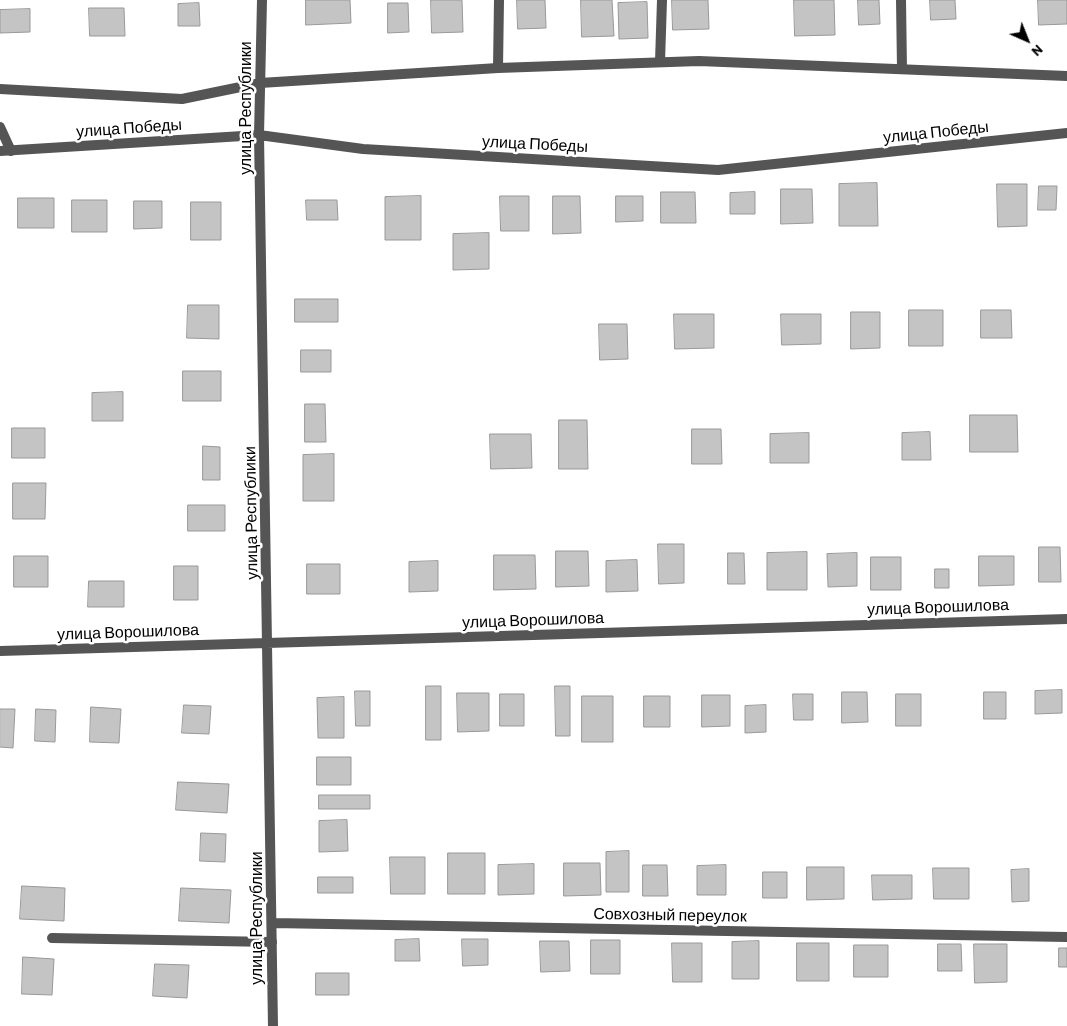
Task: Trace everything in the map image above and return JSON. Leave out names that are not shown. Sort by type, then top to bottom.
[{"type":"street","name":"улица Республики","points":[[262,0],[259,135],[273,1026]]},
{"type":"street","points":[[498,68],[499,0]]},
{"type":"street","points":[[660,62],[662,0]]},
{"type":"street","points":[[901,0],[902,69]]},
{"type":"street","points":[[0,89],[182,99],[260,83],[498,68],[699,61],[1067,76]]},
{"type":"street","points":[[0,126],[11,151]]},
{"type":"street","name":"улица Победы","points":[[0,151],[259,135],[363,149],[718,170],[1067,133]]},
{"type":"street","name":"улица Ворошилова","points":[[0,651],[1067,619]]},
{"type":"street","name":"Совхозный переулок","points":[[272,923],[1067,937]]},
{"type":"street","points":[[52,938],[272,942]]},
{"type":"building","points":[[306,0],[350,0],[351,23],[306,25]]},
{"type":"building","points":[[431,0],[462,0],[463,32],[432,33]]},
{"type":"building","points":[[517,0],[545,0],[546,28],[518,29]]},
{"type":"building","points":[[581,0],[612,0],[614,36],[582,37]]},
{"type":"building","points":[[672,0],[708,0],[709,29],[673,30]]},
{"type":"building","points":[[794,0],[834,0],[835,35],[795,36]]},
{"type":"building","points":[[858,0],[879,0],[880,24],[859,25]]},
{"type":"building","points":[[930,0],[955,0],[956,19],[931,20]]},
{"type":"building","points":[[1038,0],[1067,0],[1067,24],[1039,25]]},
{"type":"building","points":[[647,2],[648,38],[619,39],[618,3]]},
{"type":"building","points":[[199,3],[200,26],[178,26],[178,4]]},
{"type":"building","points":[[388,3],[408,3],[409,32],[388,33]]},
{"type":"building","points":[[89,8],[124,8],[125,36],[90,36]]},
{"type":"building","points":[[30,9],[30,32],[0,33],[0,10]]},
{"type":"building","points":[[877,183],[878,226],[839,226],[839,184]]},
{"type":"building","points":[[997,184],[1027,184],[1027,226],[998,227]]},
{"type":"building","points":[[1039,186],[1057,186],[1056,210],[1038,210]]},
{"type":"building","points":[[781,189],[812,189],[813,223],[781,224]]},
{"type":"building","points":[[661,192],[695,192],[696,223],[661,223]]},
{"type":"building","points":[[755,192],[755,214],[730,214],[730,193]]},
{"type":"building","points":[[421,196],[421,240],[385,240],[385,197]]},
{"type":"building","points":[[500,196],[529,196],[529,231],[501,231]]},
{"type":"building","points":[[553,196],[580,196],[581,233],[553,234]]},
{"type":"building","points":[[616,196],[643,196],[643,221],[616,222]]},
{"type":"building","points":[[18,198],[54,198],[54,228],[18,228]]},
{"type":"building","points":[[72,200],[107,200],[107,232],[72,232]]},
{"type":"building","points":[[306,200],[337,200],[338,220],[307,220]]},
{"type":"building","points":[[134,201],[162,201],[162,228],[134,229]]},
{"type":"building","points":[[191,202],[221,202],[221,240],[191,240]]},
{"type":"building","points":[[489,233],[489,269],[453,270],[453,234]]},
{"type":"building","points":[[295,299],[338,299],[338,322],[295,322]]},
{"type":"building","points":[[188,305],[219,305],[219,339],[187,338]]},
{"type":"building","points":[[909,310],[943,310],[943,346],[909,346]]},
{"type":"building","points":[[981,310],[1011,310],[1012,338],[981,338]]},
{"type":"building","points":[[851,312],[880,312],[880,348],[851,349]]},
{"type":"building","points":[[674,314],[714,314],[714,348],[675,349]]},
{"type":"building","points":[[781,314],[821,314],[821,344],[782,345]]},
{"type":"building","points":[[599,324],[627,324],[628,359],[600,360]]},
{"type":"building","points":[[301,350],[331,350],[331,372],[301,372]]},
{"type":"building","points":[[183,371],[221,371],[221,401],[183,401]]},
{"type":"building","points":[[123,392],[123,421],[92,421],[92,393]]},
{"type":"building","points":[[305,404],[325,404],[326,442],[305,442]]},
{"type":"building","points":[[970,415],[1017,415],[1018,452],[970,452]]},
{"type":"building","points":[[559,420],[587,420],[588,469],[559,469]]},
{"type":"building","points":[[12,428],[45,428],[45,458],[12,458]]},
{"type":"building","points":[[692,429],[721,429],[722,464],[692,464]]},
{"type":"building","points":[[930,432],[931,460],[902,460],[902,433]]},
{"type":"building","points":[[809,433],[809,463],[770,463],[770,434]]},
{"type":"building","points":[[490,434],[531,434],[532,468],[491,469]]},
{"type":"building","points":[[203,446],[220,447],[220,480],[203,480]]},
{"type":"building","points":[[334,454],[334,501],[303,501],[303,455]]},
{"type":"building","points":[[13,483],[46,483],[45,519],[13,519]]},
{"type":"building","points":[[188,505],[225,505],[225,531],[188,531]]},
{"type":"building","points":[[658,544],[684,544],[684,583],[659,584]]},
{"type":"building","points":[[1039,547],[1060,547],[1061,582],[1039,582]]},
{"type":"building","points":[[556,551],[588,551],[589,586],[556,587]]},
{"type":"building","points":[[807,552],[807,590],[767,590],[767,553]]},
{"type":"building","points":[[728,553],[744,553],[745,584],[728,584]]},
{"type":"building","points":[[857,553],[857,586],[828,587],[827,554]]},
{"type":"building","points":[[494,555],[535,555],[536,589],[494,590]]},
{"type":"building","points":[[14,556],[48,556],[48,587],[14,587]]},
{"type":"building","points":[[979,556],[1014,556],[1014,585],[979,586]]},
{"type":"building","points":[[871,557],[901,557],[901,590],[871,590]]},
{"type":"building","points":[[637,560],[638,591],[606,592],[606,561]]},
{"type":"building","points":[[438,561],[438,591],[409,592],[409,562]]},
{"type":"building","points":[[307,564],[340,564],[340,594],[307,594]]},
{"type":"building","points":[[174,566],[198,566],[198,600],[174,600]]},
{"type":"building","points":[[935,569],[949,569],[949,588],[935,588]]},
{"type":"building","points":[[89,581],[124,581],[124,607],[88,607]]},
{"type":"building","points":[[426,686],[441,686],[441,740],[426,740]]},
{"type":"building","points":[[555,686],[570,686],[570,736],[556,736]]},
{"type":"building","points":[[1062,690],[1062,713],[1035,714],[1035,691]]},
{"type":"building","points":[[355,691],[370,691],[370,726],[356,726]]},
{"type":"building","points":[[842,692],[867,692],[868,722],[842,723]]},
{"type":"building","points":[[984,692],[1006,692],[1006,719],[984,719]]},
{"type":"building","points":[[457,693],[489,693],[489,731],[458,732]]},
{"type":"building","points":[[500,694],[524,694],[524,726],[500,726]]},
{"type":"building","points":[[793,694],[813,694],[813,720],[794,720]]},
{"type":"building","points":[[896,694],[921,694],[921,726],[896,726]]},
{"type":"building","points":[[702,695],[730,695],[730,726],[702,727]]},
{"type":"building","points":[[582,696],[613,696],[613,742],[582,742]]},
{"type":"building","points":[[644,696],[670,696],[670,727],[644,727]]},
{"type":"building","points":[[344,697],[344,738],[318,738],[317,698]]},
{"type":"building","points":[[184,705],[211,706],[209,734],[182,733]]},
{"type":"building","points":[[766,705],[766,732],[745,733],[745,706]]},
{"type":"building","points":[[91,707],[121,709],[119,743],[90,742]]},
{"type":"building","points":[[0,709],[15,709],[13,748],[0,747]]},
{"type":"building","points":[[36,709],[56,710],[55,742],[35,741]]},
{"type":"building","points":[[317,757],[351,757],[351,785],[317,785]]},
{"type":"building","points":[[178,782],[229,784],[227,813],[176,810]]},
{"type":"building","points":[[319,795],[370,795],[370,809],[319,809]]},
{"type":"building","points":[[347,820],[348,851],[319,852],[319,821]]},
{"type":"building","points":[[201,833],[226,834],[225,862],[200,861]]},
{"type":"building","points":[[629,851],[629,892],[606,892],[606,852]]},
{"type":"building","points":[[448,853],[485,853],[485,894],[448,894]]},
{"type":"building","points":[[390,857],[425,857],[425,894],[391,894]]},
{"type":"building","points":[[564,863],[600,863],[601,895],[564,896]]},
{"type":"building","points":[[534,864],[534,894],[498,895],[498,865]]},
{"type":"building","points":[[643,865],[667,865],[668,896],[643,896]]},
{"type":"building","points":[[726,865],[726,895],[697,895],[697,866]]},
{"type":"building","points":[[807,867],[844,867],[844,899],[807,900]]},
{"type":"building","points":[[933,868],[969,868],[969,899],[934,899]]},
{"type":"building","points":[[1029,869],[1029,901],[1012,902],[1011,870]]},
{"type":"building","points":[[763,872],[787,872],[787,898],[763,898]]},
{"type":"building","points":[[872,875],[912,875],[912,899],[873,900]]},
{"type":"building","points":[[318,877],[353,877],[353,893],[318,893]]},
{"type":"building","points":[[22,886],[65,888],[64,921],[20,919]]},
{"type":"building","points":[[181,888],[231,890],[229,923],[179,921]]},
{"type":"building","points":[[419,939],[420,961],[395,961],[395,940]]},
{"type":"building","points":[[462,939],[488,939],[488,965],[463,966]]},
{"type":"building","points":[[591,940],[620,940],[620,974],[591,974]]},
{"type":"building","points":[[540,941],[569,941],[570,971],[541,972]]},
{"type":"building","points":[[759,941],[759,979],[732,979],[732,942]]},
{"type":"building","points":[[672,943],[702,943],[702,982],[673,982]]},
{"type":"building","points":[[797,943],[829,943],[829,981],[797,981]]},
{"type":"building","points":[[938,944],[961,944],[962,971],[938,971]]},
{"type":"building","points":[[974,944],[1007,944],[1007,982],[975,983]]},
{"type":"building","points":[[854,945],[888,945],[888,977],[854,977]]},
{"type":"building","points":[[1059,948],[1067,948],[1067,967],[1059,967]]},
{"type":"building","points":[[23,957],[54,959],[52,995],[22,994]]},
{"type":"building","points":[[155,964],[189,965],[187,998],[153,996]]},
{"type":"building","points":[[316,973],[349,973],[349,995],[316,995]]}]
